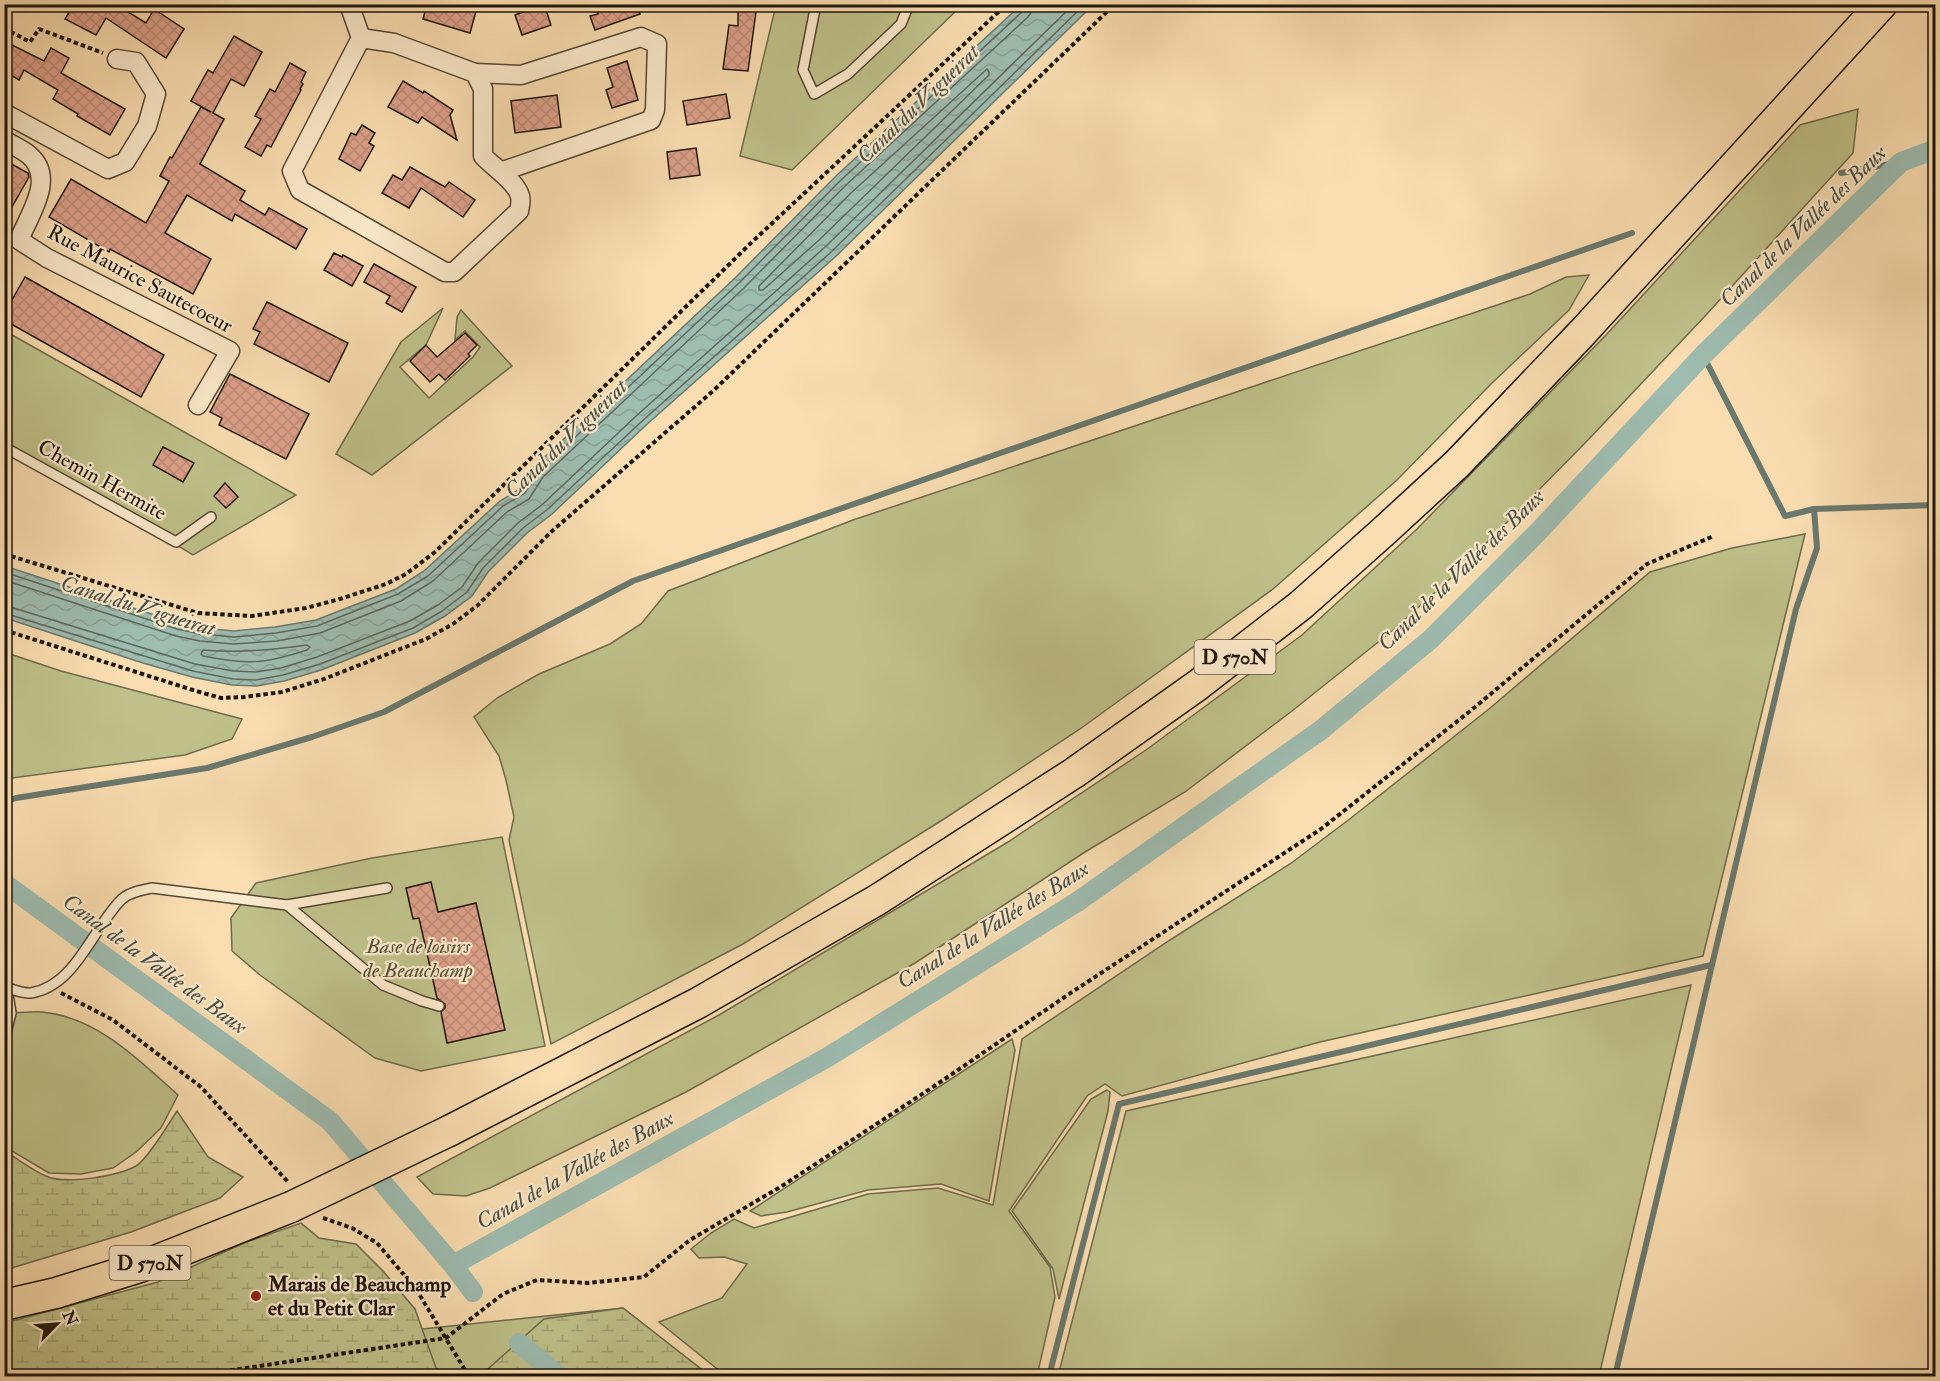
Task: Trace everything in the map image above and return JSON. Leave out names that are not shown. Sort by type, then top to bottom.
[{"type":"main road","name":"D 570N","points":[[4,1305],[56,1293],[140,1267],[301,1203],[449,1131],[698,1003],[877,900],[1074,773],[1198,685],[1301,605],[1465,455],[1583,332],[1881,4]]},
{"type":"street","points":[[349,4],[361,38],[292,171],[300,190],[445,272],[454,272],[519,211],[520,196],[503,171],[483,156],[483,90],[475,73]]},
{"type":"street","points":[[361,38],[394,43],[475,73],[521,75],[642,37],[657,45],[655,110],[651,120],[503,171]]},
{"type":"street","points":[[4,113],[108,169],[125,162],[147,126],[156,94],[136,62],[117,58]]},
{"type":"street","name":"Rue Maurice Sautecoeur","points":[[4,140],[28,154],[40,167],[42,187],[19,240],[47,258],[230,351],[198,405]]},
{"type":"lane","points":[[816,4],[803,70],[814,94],[856,67],[901,24],[909,4]]},
{"type":"lane","name":"Chemin Hermite","points":[[4,447],[176,542],[211,517]]},
{"type":"lane","points":[[4,1041],[11,1013],[6,988],[29,994],[49,988],[70,969],[123,898],[138,891],[152,888],[287,904],[387,888]]},
{"type":"lane","points":[[287,904],[383,985],[439,1006]]},
{"type":"path","points":[[4,554],[198,613],[252,616],[306,608],[340,599],[386,584],[406,574],[435,552],[752,242],[1007,4]]},
{"type":"path","points":[[4,630],[220,698],[282,692],[324,679],[426,639],[453,624],[477,606],[551,532],[713,392],[1115,4]]},
{"type":"path","points":[[4,28],[30,42],[39,29],[117,58]]},
{"type":"path","points":[[193,1377],[446,1338],[503,1294],[537,1280],[588,1283],[644,1277],[690,1240],[782,1186],[1321,829],[1469,712],[1647,564],[1714,536]]},
{"type":"path","points":[[49,988],[113,1020],[201,1087],[274,1167],[301,1203],[324,1220],[352,1228],[377,1244],[416,1289],[465,1370],[472,1377]]},
{"type":"green space","points":[[776,5],[961,6],[792,170],[740,156]]},
{"type":"green space","points":[[1858,109],[1853,153],[1706,315],[1588,440],[1461,569],[1392,631],[1185,792],[1085,852],[915,963],[686,1092],[490,1188],[466,1196],[433,1194],[417,1177],[719,1015],[1008,842],[1146,750],[1302,635],[1417,529],[1606,335],[1800,125]]},
{"type":"green space","points":[[1589,275],[1569,310],[1491,384],[1397,480],[1273,589],[1080,729],[944,819],[743,944],[551,1044],[509,840],[514,817],[506,780],[499,756],[474,717],[497,698],[539,674],[610,644],[641,624],[668,591],[853,520],[1530,294],[1566,277]]},
{"type":"green space","points":[[443,308],[426,345],[400,367],[429,398],[473,357],[480,347],[465,331],[455,340],[457,317],[461,310],[512,366],[372,475],[336,454],[401,342]]},
{"type":"green space","points":[[5,331],[296,495],[193,555],[5,442]]},
{"type":"green space","points":[[1805,534],[1703,956],[1320,1042],[1122,1096],[1105,1084],[1087,1096],[1009,1211],[1050,1267],[1055,1297],[1037,1376],[726,1376],[659,1322],[722,1298],[747,1264],[724,1257],[699,1258],[691,1249],[734,1219],[754,1228],[868,1194],[938,1188],[993,1205],[1022,1039],[1170,940],[1290,864],[1489,709],[1650,572],[1732,548]]},
{"type":"green space","points":[[4,652],[61,671],[242,719],[232,739],[185,755],[5,779]]},
{"type":"green space","name":"Base de loisirs de Beauchamp","points":[[502,837],[545,1046],[421,1071],[375,1058],[260,975],[232,951],[231,918],[256,883],[372,858]]},
{"type":"green space","points":[[1691,985],[1599,1376],[1058,1376],[1126,1111]]},
{"type":"green space","points":[[5,1012],[42,1012],[62,1016],[81,1022],[116,1042],[178,1095],[161,1128],[136,1152],[113,1168],[81,1174],[49,1173],[12,1151],[5,1152]]},
{"type":"green space","points":[[1012,1039],[1015,1050],[989,1201],[941,1184],[868,1190],[787,1212],[761,1216],[750,1211]]},
{"type":"green space","points":[[1107,1090],[1110,1092],[1108,1111],[1059,1299],[1053,1269],[1012,1211],[1091,1099]]},
{"type":"green space","points":[[177,1111],[208,1157],[243,1177],[220,1198],[131,1232],[5,1270],[5,1157],[11,1155],[37,1172],[55,1179],[91,1178],[117,1173],[128,1170],[141,1162]]},
{"type":"green space","name":"Marais de Beauchamp et du Petit Clar","points":[[301,1223],[319,1238],[356,1244],[383,1271],[415,1309],[436,1368],[446,1376],[364,1376],[355,1371],[316,1376],[5,1376],[4,1323],[158,1282],[244,1243]]},
{"type":"green space","points":[[623,1308],[710,1376],[5,1376],[4,1373]]},
{"type":"green space","name":"Marais de Beauchamp et du Petit Clar","points":[[623,1308],[710,1376],[480,1376],[544,1319]]},
{"type":"water","name":"Canal du Vigueirat","points":[[1022,4],[1093,5],[834,258],[644,427],[552,514],[527,533],[488,572],[472,596],[445,616],[415,633],[321,670],[257,686],[232,685],[192,677],[5,618],[5,566],[179,623],[234,631],[316,620],[396,589],[424,571],[500,501],[520,489],[532,469],[735,278],[836,176]]},
{"type":"building","points":[[74,4],[115,4],[146,23],[154,9],[184,29],[166,58],[106,18],[96,35],[65,19]]},
{"type":"building","points":[[427,4],[478,4],[470,33],[423,19]]},
{"type":"building","points":[[527,4],[544,4],[551,25],[522,35],[515,15],[529,10]]},
{"type":"building","points":[[613,4],[617,7],[637,4],[640,14],[595,30],[590,16],[598,14],[597,10]]},
{"type":"building","points":[[738,4],[757,4],[748,71],[723,69],[729,25],[738,26]]},
{"type":"building","points":[[234,36],[262,52],[244,86],[231,79],[213,113],[224,119],[200,164],[245,191],[240,200],[265,215],[269,208],[307,229],[296,249],[235,214],[232,221],[187,195],[165,233],[211,259],[193,294],[110,249],[109,252],[49,217],[71,179],[146,223],[169,181],[160,176],[170,157],[172,158],[201,107],[211,112],[191,101],[208,70],[213,73]]},
{"type":"building","points":[[4,41],[44,61],[51,48],[69,58],[61,73],[125,109],[110,135],[53,99],[58,90],[24,70],[19,80],[4,71]]},
{"type":"building","points":[[627,61],[638,100],[612,108],[606,90],[613,87],[607,68]]},
{"type":"building","points":[[290,63],[306,72],[301,82],[303,84],[271,147],[267,145],[261,156],[245,147],[261,119],[255,116],[270,89],[275,92]]},
{"type":"building","points":[[403,81],[423,93],[424,91],[453,110],[450,115],[457,140],[422,117],[418,123],[388,107]]},
{"type":"building","points":[[726,94],[730,118],[687,125],[683,101]]},
{"type":"building","points":[[557,95],[561,127],[515,133],[511,101]]},
{"type":"building","points":[[362,125],[375,133],[369,143],[374,146],[360,171],[339,159],[351,133],[356,135]]},
{"type":"building","points":[[696,148],[700,175],[670,179],[667,152]]},
{"type":"building","points":[[4,160],[28,173],[29,177],[4,221]]},
{"type":"building","points":[[410,167],[445,187],[449,182],[475,200],[463,217],[421,188],[409,208],[382,193],[393,175],[402,180]]},
{"type":"building","points":[[334,253],[342,257],[343,255],[363,266],[352,286],[324,270]]},
{"type":"building","points":[[374,264],[416,287],[402,312],[386,303],[390,296],[364,282]]},
{"type":"building","points":[[25,277],[164,355],[141,397],[4,320],[4,314]]},
{"type":"building","points":[[267,302],[348,343],[329,382],[254,344],[260,332],[253,329]]},
{"type":"building","points":[[465,333],[477,345],[468,354],[470,356],[445,380],[439,374],[430,382],[410,361],[426,345],[437,357]]},
{"type":"building","points":[[230,374],[309,414],[286,459],[219,425],[222,418],[210,412]]},
{"type":"building","points":[[163,447],[194,463],[183,482],[153,465]]},
{"type":"building","points":[[225,483],[238,497],[226,508],[214,496]]},
{"type":"building","points":[[431,882],[438,912],[476,903],[505,1030],[447,1043],[441,1012],[445,1004],[437,998],[419,918],[413,919],[406,888]]},
{"type":"waterway","name":"Canal de la Vallée des Baux","points":[[4,883],[330,1121],[453,1265],[828,1057],[1077,902],[1321,730],[1431,639],[1538,532],[1703,355],[1901,162],[1936,149]]},
{"type":"waterway","points":[[1841,173],[1901,162]]},
{"type":"waterway","points":[[4,802],[16,798],[207,768],[312,737],[384,712],[633,581],[1632,233]]},
{"type":"waterway","points":[[1703,355],[1785,516],[1814,509],[1936,505]]},
{"type":"waterway","points":[[1615,1376],[1796,609],[1817,548],[1814,509]]},
{"type":"waterway","points":[[1049,1376],[1119,1104],[1711,965]]},
{"type":"waterway","points":[[453,1265],[473,1292]]},
{"type":"waterway","points":[[519,1343],[559,1376]]},
{"type":"place","name":"Marais de Beauchamp et du Petit Clar","points":[[256,1296]]}]
